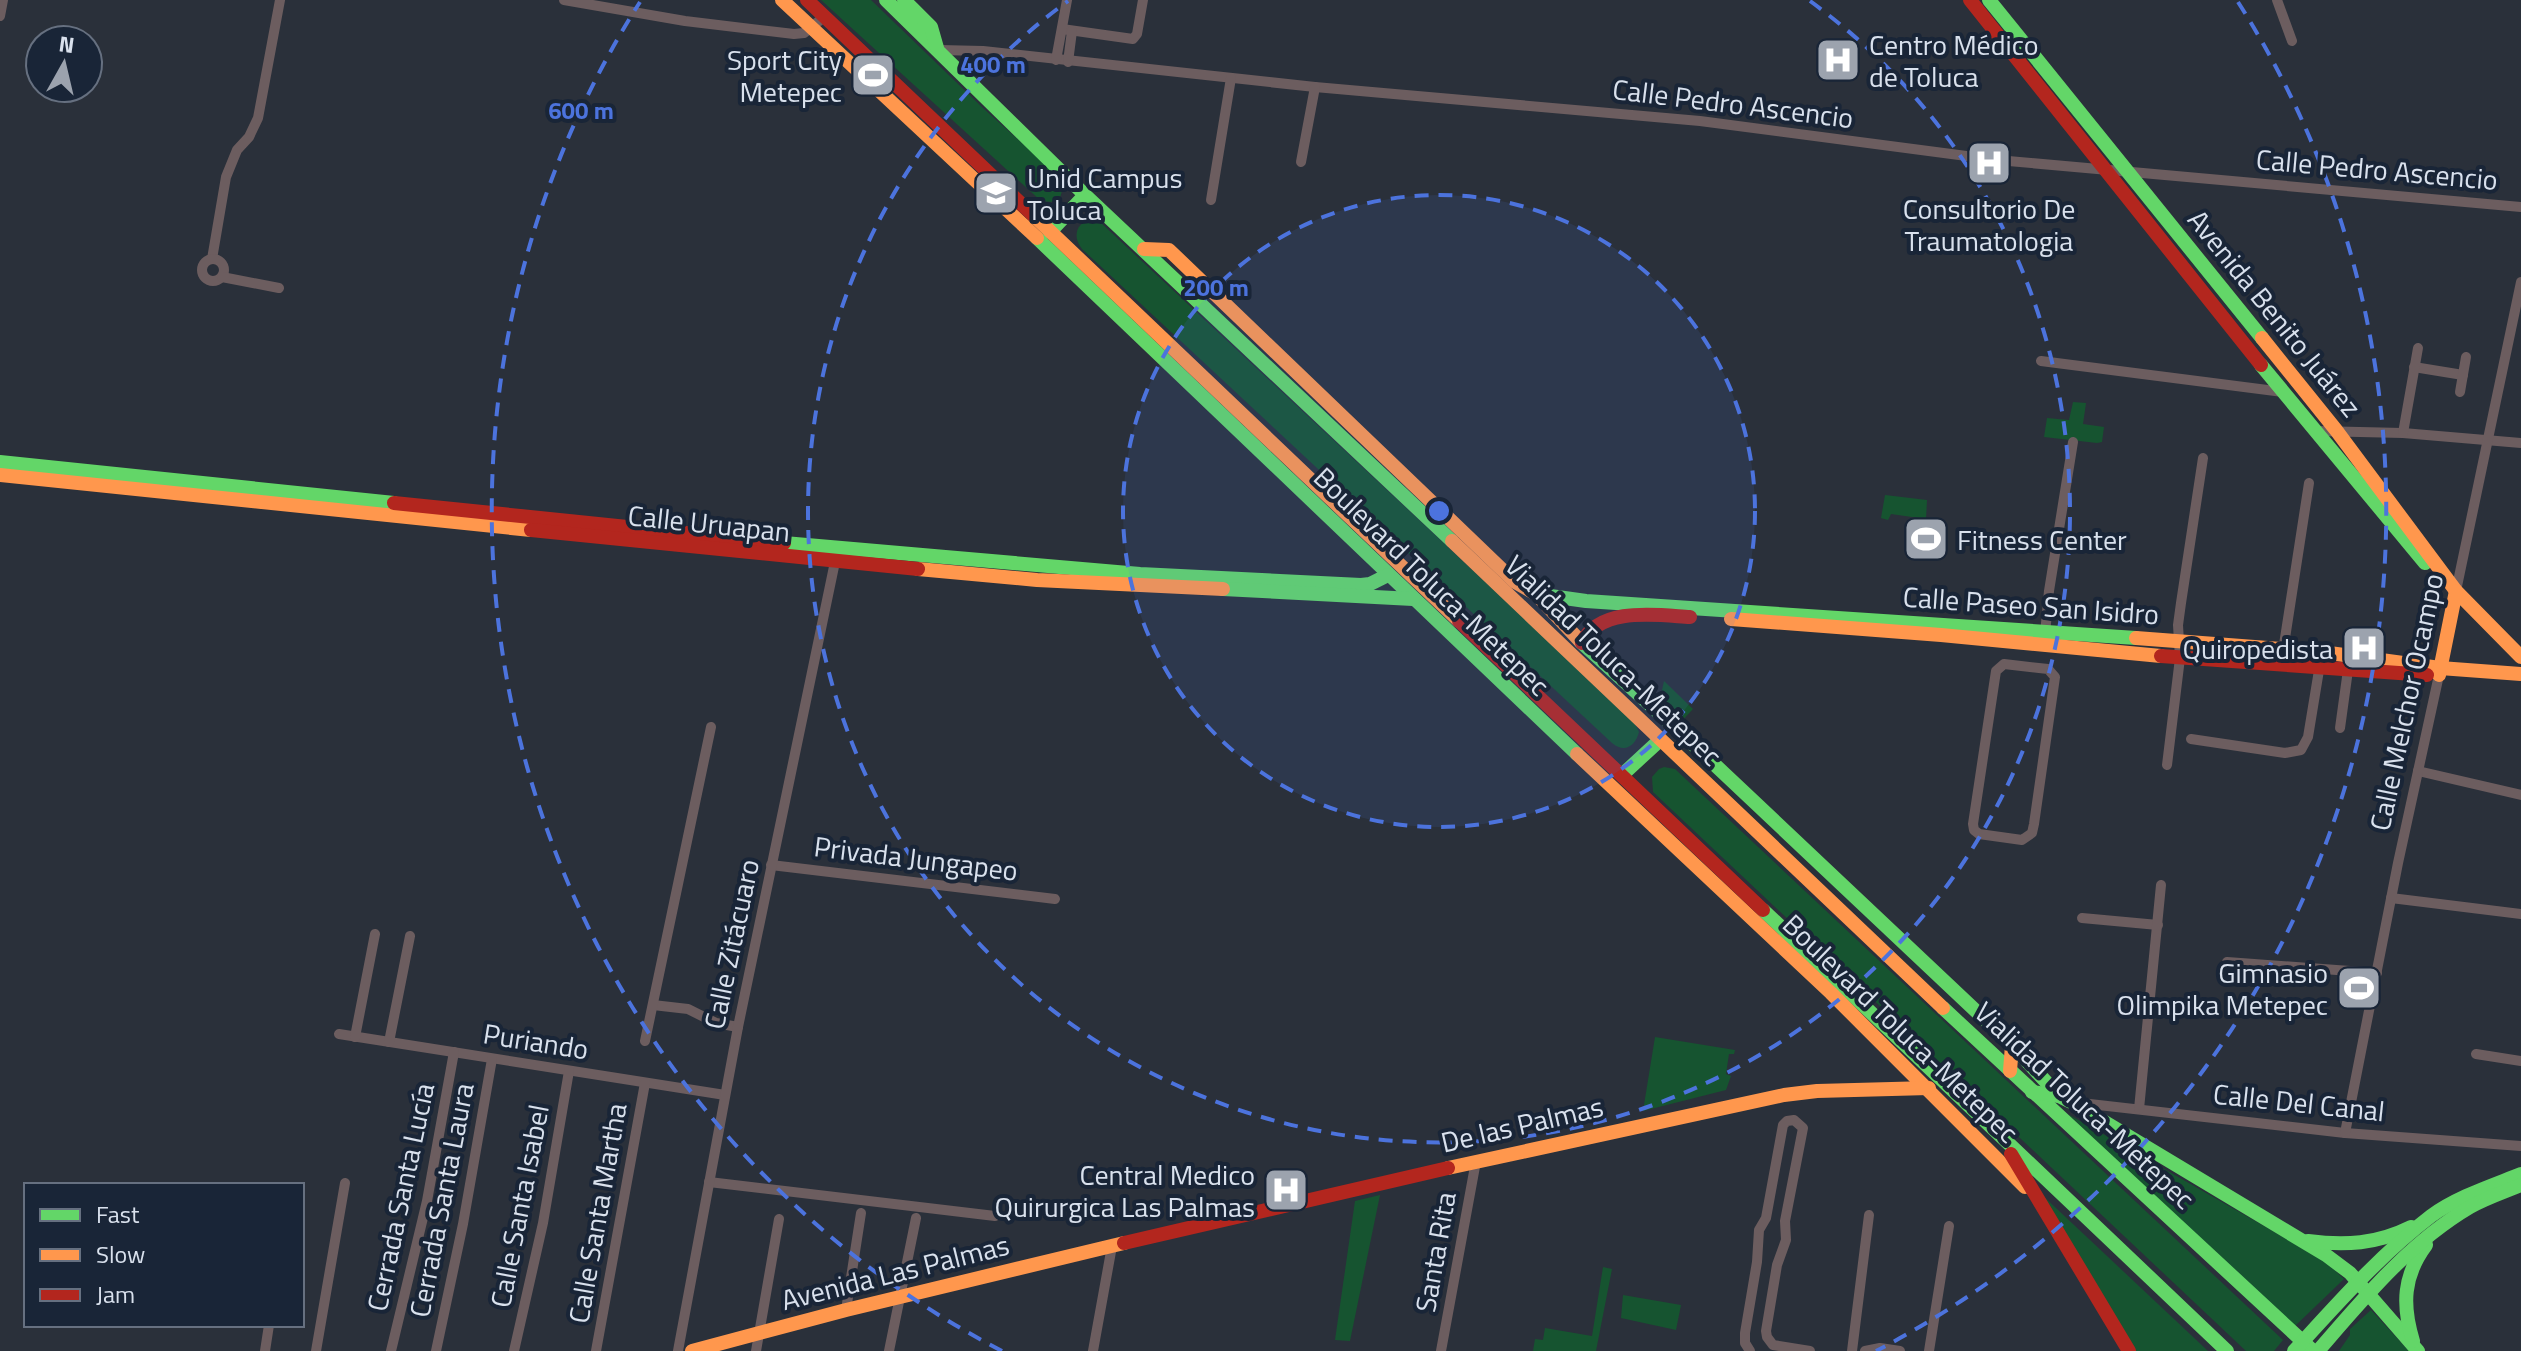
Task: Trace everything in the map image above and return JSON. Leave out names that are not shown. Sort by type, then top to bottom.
[{"type":"main road","name":"Boulevard Toluca-Metepec","points":[[782,0],[1356,533],[1388,575],[1831,993],[2042,1204]]},
{"type":"main road","points":[[807,0],[1050,232],[1356,533],[1622,775],[2227,1351]]},
{"type":"main road","name":"Vialidad Toluca-Metepec","points":[[886,0],[1085,195],[2032,1092],[2316,1351]]},
{"type":"main road","points":[[904,0],[931,27],[939,49]]},
{"type":"main road","name":"Avenida Benito Juárez","points":[[1970,0],[2392,525],[2452,593],[2521,657]]},
{"type":"main road","name":"Avenida Benito Juárez","points":[[1989,0],[2336,430],[2455,596]]},
{"type":"main road","points":[[920,127],[936,124]]},
{"type":"main road","points":[[934,140],[936,124]]},
{"type":"main road","points":[[1050,232],[1085,195]]},
{"type":"main road","name":"Boulevard Toluca-Metepec","points":[[1144,249],[1169,250],[1515,582],[1536,594],[1578,640],[1678,730],[2012,1045],[2059,1096]]},
{"type":"main road","name":"Calle Uruapan","points":[[0,462],[45,473],[541,524],[1037,580],[1413,599]]},
{"type":"main road","name":"Calle Uruapan","points":[[0,475],[45,473]]},
{"type":"main road","name":"Calle Uruapan","points":[[836,556],[1361,585],[1388,575]]},
{"type":"main road","points":[[1493,580],[1515,582]]},
{"type":"main road","name":"Calle Paseo San Isidro","points":[[1536,594],[1586,601],[2114,644],[2180,658],[2282,657],[2322,652],[2440,671]]},
{"type":"main road","name":"Calle Melchor Ocampo","points":[[2440,671],[2455,596]]},
{"type":"main road","name":"Calle Paseo San Isidro","points":[[1578,640],[1602,622],[1653,615],[2039,637]]},
{"type":"main road","points":[[1550,635],[1578,640],[1586,670]]},
{"type":"main road","name":"Calle Paseo San Isidro","points":[[2114,644],[2179,641],[2282,657],[2320,668],[2521,677]]},
{"type":"main road","points":[[1622,775],[1660,740]]},
{"type":"main road","points":[[1624,798],[1640,792]]},
{"type":"main road","points":[[1639,812],[1640,792]]},
{"type":"main road","points":[[1823,967],[1831,993]]},
{"type":"main road","points":[[2010,1071],[2012,1045]]},
{"type":"main road","points":[[1910,1070],[1920,1058]]},
{"type":"main road","name":"De las Palmas","points":[[1112,1246],[1476,1161],[1784,1095],[1846,1089],[1949,1086]]},
{"type":"main road","points":[[2032,1092],[2059,1096],[2073,1103],[2334,1260],[2358,1281],[2416,1348]]},
{"type":"main road","points":[[2000,1134],[2128,1350]]},
{"type":"main road","points":[[2294,1351],[2358,1281],[2475,1193],[2521,1174]]},
{"type":"main road","points":[[2301,1240],[2340,1245],[2367,1244],[2440,1219],[2521,1185]]},
{"type":"main road","points":[[2316,1351],[2440,1219]]},
{"type":"main road","points":[[2416,1348],[2404,1308],[2406,1282],[2410,1269],[2440,1219]]},
{"type":"main road","name":"Avenida Las Palmas","points":[[692,1351],[846,1310],[1112,1246]]},
{"type":"street","points":[[0,16],[3,0]]},
{"type":"street","points":[[279,288],[222,277],[212,281],[203,274],[203,266],[212,259],[226,177],[237,150],[255,128],[258,118],[280,0]]},
{"type":"street","points":[[564,0],[685,21],[794,34],[804,33],[824,17]]},
{"type":"street","points":[[1067,0],[1068,62]]},
{"type":"street","points":[[1067,30],[1133,39],[1137,34],[1143,0]]},
{"type":"street","points":[[2277,0],[2292,41]]},
{"type":"street","points":[[1056,60],[1067,30]]},
{"type":"street","name":"Calle Pedro Ascencio","points":[[939,49],[983,51],[1315,87],[1700,121],[1997,160],[2521,207]]},
{"type":"street","points":[[1211,200],[1231,78]]},
{"type":"street","points":[[1301,162],[1315,87]]},
{"type":"street","points":[[212,259],[222,263],[222,277]]},
{"type":"street","name":"Calle Melchor Ocampo","points":[[2455,596],[2487,441],[2516,329],[2521,282]]},
{"type":"street","points":[[2403,433],[2418,348]]},
{"type":"street","points":[[2460,392],[2466,357]]},
{"type":"street","points":[[2041,361],[2283,392]]},
{"type":"street","points":[[2414,367],[2463,375]]},
{"type":"street","points":[[2316,431],[2403,433],[2521,443]]},
{"type":"street","points":[[2031,666],[2049,591],[2073,442]]},
{"type":"street","points":[[2167,765],[2180,658],[2181,603],[2203,458]]},
{"type":"street","points":[[2282,657],[2309,483]]},
{"type":"street","name":"Calle Zitácuaro","points":[[678,1351],[738,1027],[836,556]]},
{"type":"street","points":[[2191,739],[2285,753],[2301,750],[2308,737],[2322,652]]},
{"type":"street","points":[[2004,664],[2031,666],[2048,669],[2055,677],[2032,833],[2022,840],[1979,834],[1974,830],[1973,817],[1996,671],[2004,664]]},
{"type":"street","points":[[2340,728],[2348,670]]},
{"type":"street","name":"Calle Melchor Ocampo","points":[[2345,1133],[2440,671]]},
{"type":"street","points":[[645,1041],[711,727]]},
{"type":"street","points":[[2418,771],[2521,795]]},
{"type":"street","name":"Privada Jungapeo","points":[[771,865],[1055,899]]},
{"type":"street","points":[[2139,1109],[2161,885]]},
{"type":"street","points":[[2391,898],[2521,914]]},
{"type":"street","points":[[2082,918],[2158,925]]},
{"type":"street","points":[[355,1037],[375,934]]},
{"type":"street","points":[[389,1042],[410,936]]},
{"type":"street","points":[[2227,962],[2377,973]]},
{"type":"street","points":[[653,1005],[688,1009],[716,1023],[738,1027]]},
{"type":"street","name":"Puriando","points":[[339,1034],[725,1095]]},
{"type":"street","name":"Cerrada Santa Lucía","points":[[391,1351],[427,1201],[454,1052]]},
{"type":"street","points":[[2476,1054],[2521,1061]]},
{"type":"street","name":"Cerrada Santa Laura","points":[[436,1351],[463,1224],[492,1059]]},
{"type":"street","name":"Calle Santa Isabel","points":[[514,1351],[543,1223],[569,1071]]},
{"type":"street","name":"Calle Santa Martha","points":[[596,1351],[645,1083]]},
{"type":"street","name":"Calle Del Canal","points":[[2073,1103],[2345,1133],[2521,1146]]},
{"type":"street","points":[[1750,1351],[1745,1343],[1745,1333],[1759,1230],[1766,1218],[1783,1125],[1794,1120],[1803,1128],[1785,1221],[1786,1240],[1777,1265],[1766,1331],[1773,1345],[1810,1351]]},
{"type":"street","name":"Santa Rita","points":[[1441,1351],[1476,1161]]},
{"type":"street","points":[[709,1182],[995,1216]]},
{"type":"street","points":[[316,1351],[345,1183]]},
{"type":"street","points":[[846,1310],[861,1213]]},
{"type":"street","points":[[1852,1351],[1869,1215]]},
{"type":"street","points":[[889,1351],[916,1218]]},
{"type":"street","points":[[1766,1218],[1785,1221]]},
{"type":"street","points":[[756,1351],[779,1219]]},
{"type":"street","points":[[1929,1351],[1949,1226]]},
{"type":"street","points":[[1093,1351],[1112,1246]]},
{"type":"street","points":[[1757,1262],[1777,1265]]},
{"type":"street","points":[[265,1351],[269,1327]]},
{"type":"street","points":[[1865,1351],[1885,1348],[1900,1351]]},
{"type":"green space","points":[[821,0],[871,0],[1060,177],[1063,187],[1060,198],[1051,202],[1041,201]]},
{"type":"green space","points":[[1092,219],[1099,221],[1633,720],[1639,732],[1632,745],[1621,748],[1612,743],[1082,249],[1077,240],[1077,231],[1082,223]]},
{"type":"green space","points":[[2073,402],[2086,403],[2083,424],[2104,427],[2102,442],[2044,437],[2047,418],[2069,420]]},
{"type":"green space","points":[[1885,495],[1927,500],[1926,519],[1891,514],[1888,520],[1881,518]]},
{"type":"green space","points":[[1664,681],[1693,709],[1679,724],[1659,704]]},
{"type":"green space","points":[[1664,767],[1675,769],[2283,1340],[2274,1351],[2246,1351],[1653,792],[1652,777]]},
{"type":"green space","points":[[1655,1037],[1735,1050],[1734,1054],[1729,1054],[1726,1074],[1731,1076],[1726,1090],[1643,1111]]},
{"type":"green space","points":[[2068,1114],[2325,1261],[2344,1279],[2295,1326]]},
{"type":"green space","points":[[2040,1193],[2208,1351],[2136,1351]]},
{"type":"green space","points":[[1380,1195],[1350,1341],[1335,1340],[1355,1201]]},
{"type":"green space","points":[[1603,1267],[1612,1269],[1596,1351],[1533,1351],[1535,1339],[1543,1340],[1545,1328],[1592,1336]]},
{"type":"green space","points":[[1623,1295],[1681,1305],[1676,1330],[1621,1318]]},
{"type":"green space","points":[[2371,1310],[2409,1351],[2339,1351],[2350,1335],[2350,1329]]},
{"type":"traffic: fast","points":[[886,0],[1085,195],[1452,541]]},
{"type":"traffic: fast","points":[[904,0],[931,27],[937,48]]},
{"type":"traffic: fast","points":[[1989,0],[2262,338]]},
{"type":"traffic: fast","points":[[1050,232],[1085,195]]},
{"type":"traffic: fast","points":[[1037,238],[1577,754]]},
{"type":"traffic: fast","points":[[2261,365],[2425,563]]},
{"type":"traffic: fast","points":[[0,462],[394,503]]},
{"type":"traffic: fast","points":[[784,543],[1140,574],[1361,585],[1388,575]]},
{"type":"traffic: fast","points":[[1223,589],[1413,599]]},
{"type":"traffic: fast","points":[[1536,594],[1586,601],[2136,638]]},
{"type":"traffic: fast","points":[[1581,642],[2012,1045],[2059,1096]]},
{"type":"traffic: fast","points":[[1622,775],[1660,740]]},
{"type":"traffic: fast","points":[[1763,910],[2227,1351]]},
{"type":"traffic: fast","points":[[1943,1008],[2313,1351]]},
{"type":"traffic: fast","points":[[2032,1092],[2059,1096],[2073,1103],[2326,1255],[2350,1273],[2418,1351]]},
{"type":"traffic: fast","points":[[2294,1351],[2377,1263],[2431,1216],[2463,1198],[2521,1174]]},
{"type":"traffic: fast","points":[[2318,1351],[2388,1273],[2427,1237],[2470,1207],[2521,1185]]},
{"type":"traffic: fast","points":[[2308,1241],[2361,1242],[2411,1227]]},
{"type":"traffic: fast","points":[[2413,1341],[2407,1315],[2407,1291],[2413,1268],[2426,1245]]},
{"type":"traffic: slow","points":[[782,0],[1037,238]]},
{"type":"traffic: slow","points":[[1033,215],[1459,621]]},
{"type":"traffic: slow","points":[[1144,249],[1169,250],[1515,582],[1536,594],[1581,642]]},
{"type":"traffic: slow","points":[[2262,338],[2336,430],[2456,591],[2521,657]]},
{"type":"traffic: slow","points":[[0,475],[531,530]]},
{"type":"traffic: slow","points":[[1452,541],[1943,1008]]},
{"type":"traffic: slow","points":[[918,569],[1037,580],[1223,589]]},
{"type":"traffic: slow","points":[[2439,675],[2456,591]]},
{"type":"traffic: slow","points":[[1731,619],[2161,656]]},
{"type":"traffic: slow","points":[[2136,638],[2322,652],[2440,668],[2521,674]]},
{"type":"traffic: slow","points":[[1577,754],[1831,993],[2025,1187]]},
{"type":"traffic: slow","points":[[2010,1071],[2012,1045]]},
{"type":"traffic: slow","points":[[1448,1168],[1784,1095],[1817,1091],[1929,1088]]},
{"type":"traffic: slow","points":[[692,1351],[846,1310],[1124,1243]]},
{"type":"traffic: jam","points":[[807,0],[1033,215]]},
{"type":"traffic: jam","points":[[1970,0],[2261,365]]},
{"type":"traffic: jam","points":[[394,503],[784,543]]},
{"type":"traffic: jam","points":[[531,530],[918,569]]},
{"type":"traffic: jam","points":[[1582,643],[1590,631],[1615,618],[1630,615],[1690,617]]},
{"type":"traffic: jam","points":[[1459,621],[1763,910]]},
{"type":"traffic: jam","points":[[2161,656],[2427,675]]},
{"type":"traffic: jam","points":[[2011,1154],[2129,1351]]},
{"type":"traffic: jam","points":[[1124,1243],[1448,1168]]},
{"type":"place","name":"Centro Médico de Toluca","points":[[1838,60]]},
{"type":"place","name":"Sport City Metepec","points":[[873,75]]},
{"type":"place","name":"Consultorio De Traumatologia","points":[[1989,163]]},
{"type":"place","name":"Unid Campus Toluca","points":[[996,193]]},
{"type":"place","name":"Fitness Center","points":[[1926,539]]},
{"type":"place","name":"Quiropedista","points":[[2364,648]]},
{"type":"place","name":"Gimnasio Olimpika Metepec","points":[[2359,988]]},
{"type":"place","name":"Central Medico Quirurgica Las Palmas","points":[[1286,1190]]}]
